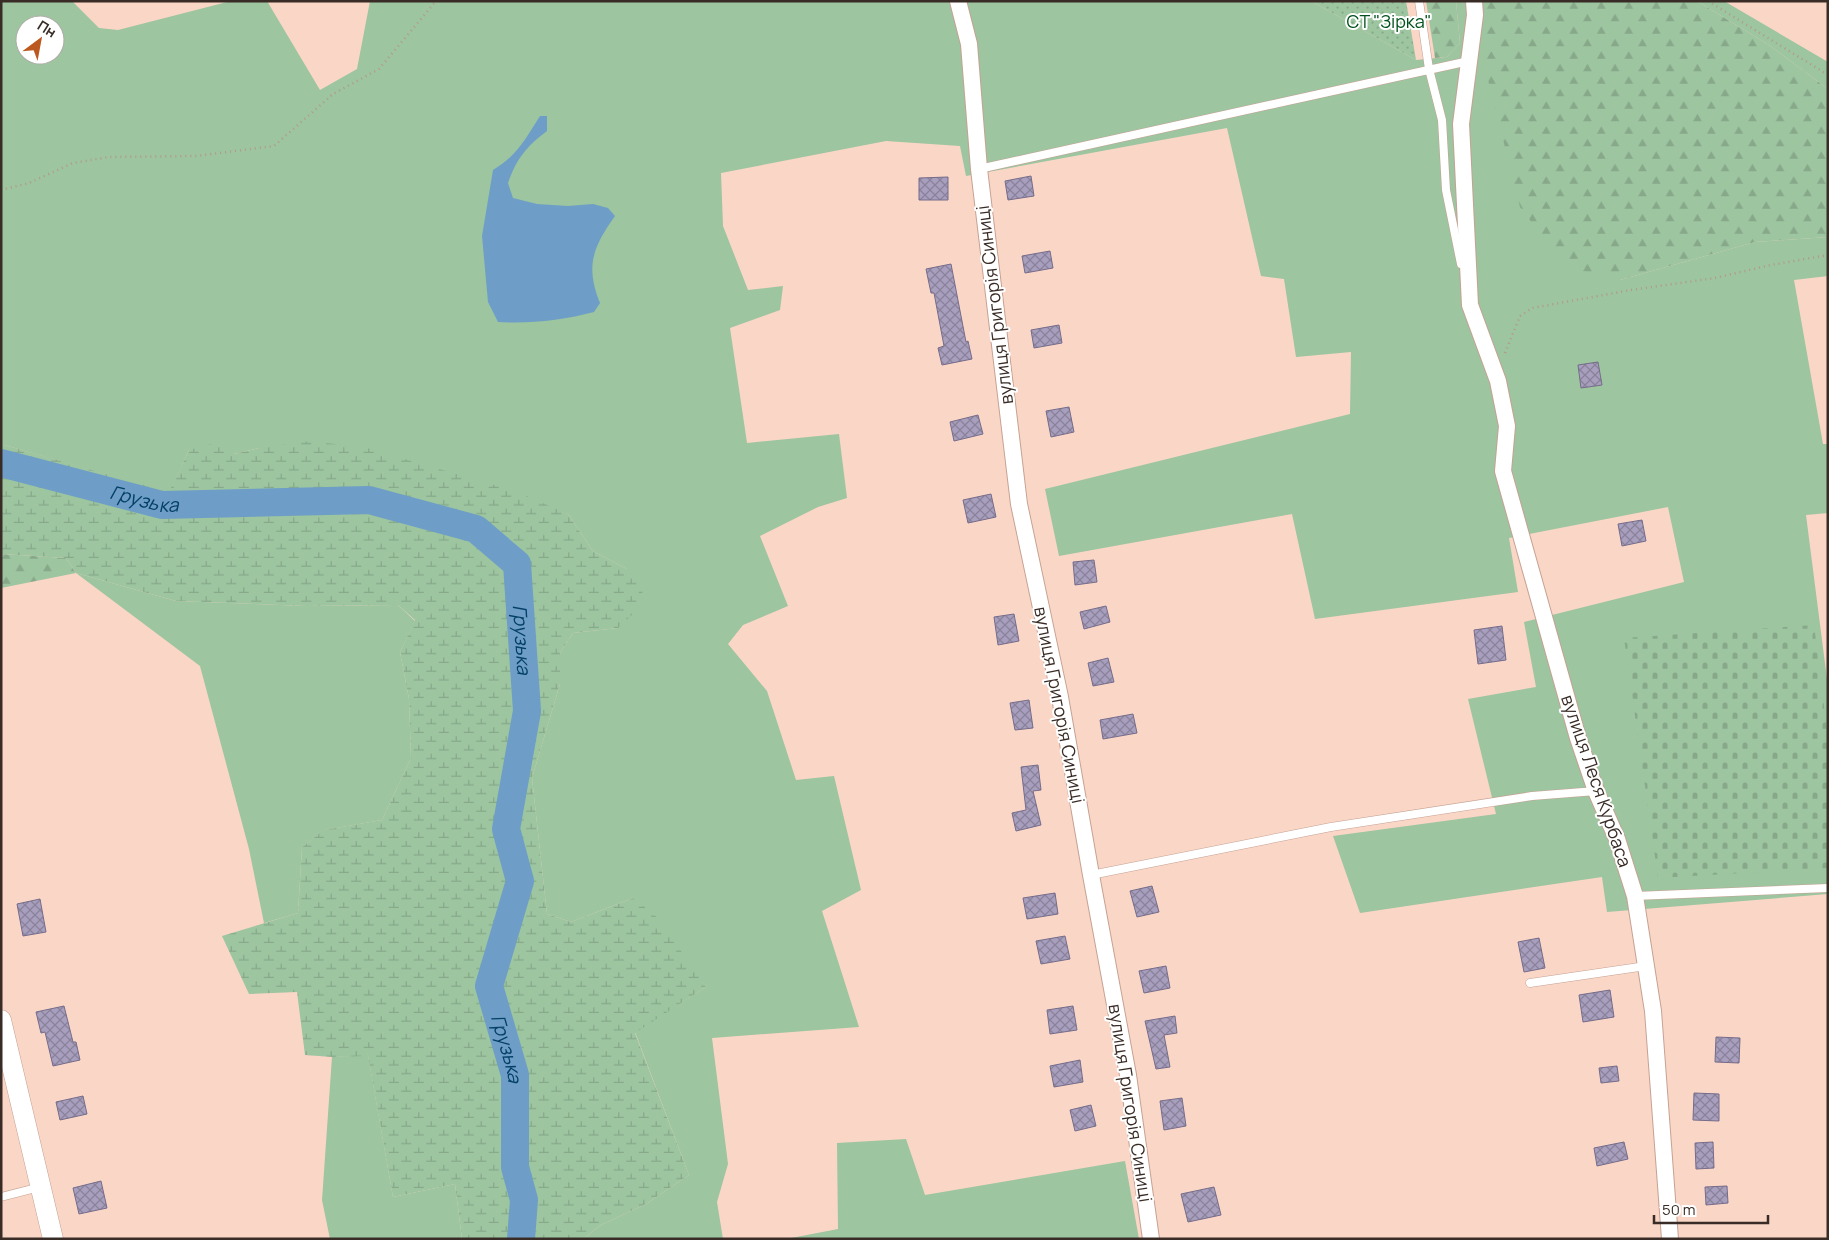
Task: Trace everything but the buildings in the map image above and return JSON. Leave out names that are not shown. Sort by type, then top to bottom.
[{"type":"street","name":"вулиця Григорія Синиці","points":[[958,1],[969,44],[979,170],[1018,504],[1060,697],[1090,875],[1128,1075],[1151,1239]]},
{"type":"street","name":"вулиця Леся Курбаса","points":[[1474,1],[1475,15],[1461,124],[1470,305],[1498,382],[1507,426],[1503,471],[1578,738],[1596,791],[1617,840],[1635,896],[1653,1010],[1670,1239]]},
{"type":"street","points":[[1,1020],[53,1239]]},
{"type":"lane","points":[[1419,1],[1429,69],[1442,120],[1446,190],[1470,305]]},
{"type":"lane","points":[[979,170],[1469,61]]},
{"type":"lane","points":[[1090,875],[1331,827],[1532,796],[1596,791]]},
{"type":"lane","points":[[1635,896],[1828,888]]},
{"type":"lane","points":[[1530,983],[1646,966]]},
{"type":"lane","points":[[1,1197],[40,1187]]},
{"type":"path","points":[[1,190],[28,183],[73,163],[109,158],[196,156],[274,146],[333,94],[379,69],[436,1]]},
{"type":"path","points":[[1708,1],[1828,75]]},
{"type":"path","points":[[1505,354],[1520,316],[1532,308],[1631,290],[1715,278],[1771,265],[1828,255]]},
{"type":"green space","points":[[1,1],[72,1],[99,28],[118,30],[231,1],[267,1],[320,90],[357,69],[370,1],[1311,1],[1416,60],[1447,57],[1460,43],[1456,1],[1478,1],[1620,280],[1755,242],[1828,237],[1828,276],[1794,280],[1823,444],[1828,444],[1828,513],[1806,515],[1828,687],[1828,894],[1607,912],[1602,877],[1360,913],[1333,836],[1496,814],[1468,699],[1536,687],[1524,622],[1684,582],[1668,507],[1509,538],[1518,592],[1315,619],[1292,514],[1059,556],[1045,489],[1350,414],[1351,352],[1296,357],[1284,279],[1261,276],[1227,128],[966,176],[960,146],[886,141],[721,173],[723,226],[748,290],[783,286],[780,310],[730,328],[747,443],[839,434],[847,498],[818,507],[760,536],[788,606],[743,625],[728,644],[767,691],[796,780],[834,776],[861,890],[822,911],[859,1027],[712,1038],[728,1164],[717,1202],[723,1239],[583,1239],[601,1225],[646,1204],[689,1175],[635,1032],[706,987],[633,898],[571,922],[547,914],[532,778],[560,684],[560,653],[573,633],[618,628],[627,569],[593,551],[568,514],[259,448],[234,454],[189,450],[169,493],[1,444]]},
{"type":"green space","name":"СТ \"Зірка\"","points":[[1311,1],[1406,1],[1416,60]]},
{"type":"green space","points":[[1426,1],[1456,1],[1460,43],[1447,57],[1435,58]]},
{"type":"green space","points":[[1478,1],[1697,1],[1769,45],[1828,89],[1828,237],[1755,242],[1620,280],[1565,267],[1520,207],[1485,68]]},
{"type":"green space","points":[[1697,1],[1724,1],[1828,62],[1828,89],[1769,45]]},
{"type":"green space","points":[[311,441],[367,448],[515,491],[568,514],[593,551],[627,569],[643,591],[634,613],[618,628],[573,633],[560,653],[560,684],[532,778],[547,914],[571,922],[633,898],[658,918],[706,987],[635,1033],[689,1175],[646,1204],[601,1225],[583,1239],[462,1239],[455,1184],[393,1197],[368,1056],[332,1057],[305,1055],[297,992],[249,994],[222,936],[298,913],[302,847],[324,830],[382,820],[411,758],[409,699],[400,652],[415,620],[398,605],[306,606],[176,601],[76,573],[66,558],[1,554],[1,444],[169,492],[189,450],[218,442],[234,454],[259,448]]},
{"type":"green space","points":[[1,554],[66,558],[76,573],[1,588]]},
{"type":"green space","points":[[76,573],[176,601],[306,606],[398,605],[415,621],[400,652],[409,699],[411,758],[382,820],[325,830],[302,847],[298,913],[264,923],[249,849],[200,666]]},
{"type":"green space","points":[[1814,625],[1828,739],[1828,868],[1658,878],[1624,638]]},
{"type":"green space","points":[[368,1055],[393,1197],[455,1184],[462,1239],[330,1239],[322,1200],[332,1057]]},
{"type":"green space","points":[[906,1139],[925,1195],[1125,1161],[1139,1239],[786,1239],[838,1229],[837,1143]]},
{"type":"water","points":[[540,116],[547,116],[547,131],[533,142],[523,154],[508,183],[513,198],[537,204],[568,206],[593,204],[608,208],[615,216],[601,237],[592,267],[595,290],[600,303],[594,312],[571,317],[535,322],[498,322],[488,302],[482,236],[493,170],[515,152]]},
{"type":"waterway","name":"Грузька","points":[[1,463],[162,505],[369,500],[476,529],[517,564],[527,711],[506,829],[520,881],[489,986],[515,1075],[515,1167],[524,1200],[521,1239]]}]
